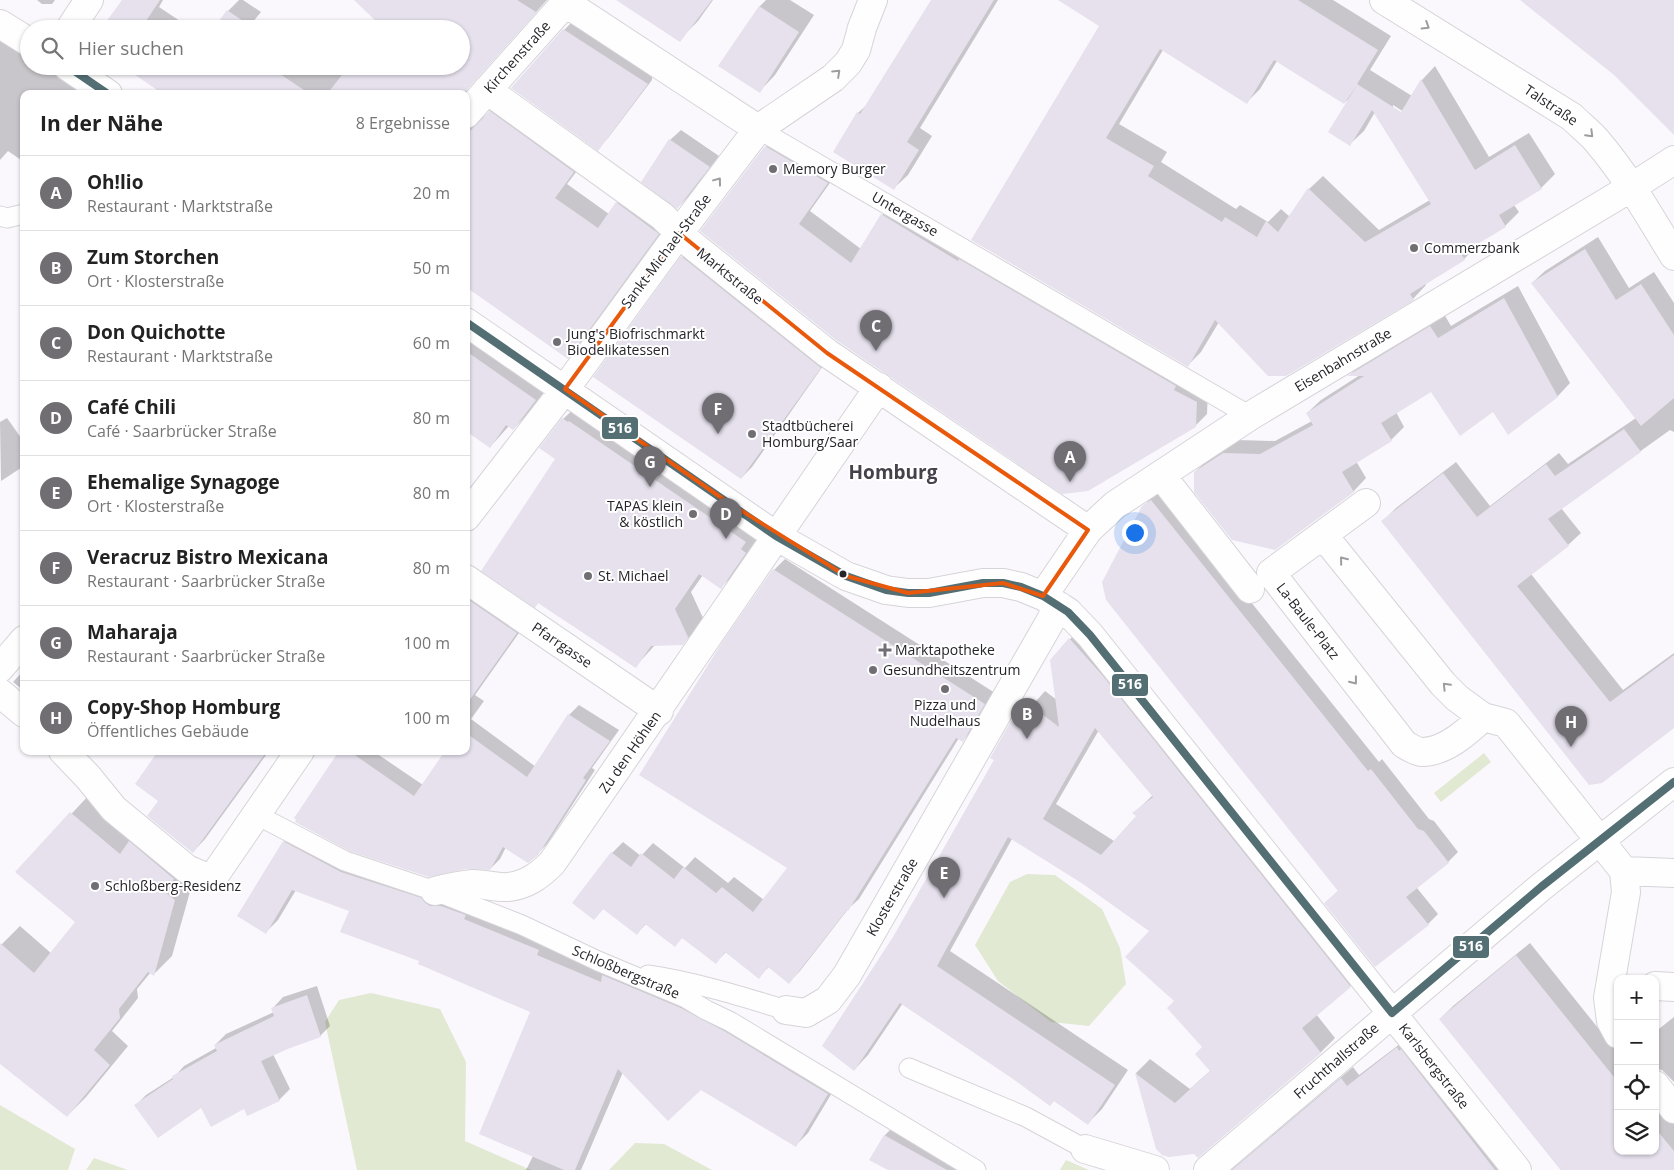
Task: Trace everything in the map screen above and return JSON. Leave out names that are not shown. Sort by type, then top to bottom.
[{"type":"street","points":[[76,20],[89,0]]},
{"type":"street","name":"Talstraße","points":[[1384,0],[1572,117],[1596,140],[1632,187],[1674,256]]},
{"type":"street","name":"Kirchenstraße","points":[[470,109],[567,1]]},
{"type":"street","name":"Untergasse","points":[[567,1],[758,129]]},
{"type":"street","name":"Sankt-Michael-Straße","points":[[470,512],[565,389],[679,232],[758,129],[833,78],[848,63],[856,50],[866,3]]},
{"type":"street","points":[[0,24],[20,36]]},
{"type":"street","points":[[80,75],[102,90]]},
{"type":"street","name":"Marktstraße","points":[[487,90],[662,216],[690,244],[827,353],[1088,530]]},
{"type":"street","name":"Eisenbahnstraße","points":[[1051,601],[1088,530],[1115,505],[1250,416],[1674,160]]},
{"type":"street","name":"Karlsbergstraße","points":[[470,325],[776,536],[846,576],[886,590],[908,593],[929,593],[983,583],[1003,583],[1022,587],[1051,601],[1068,612],[1090,634],[1517,1170]]},
{"type":"street","points":[[776,536],[879,387]]},
{"type":"street","points":[[1161,475],[1250,590]]},
{"type":"street","points":[[1366,503],[1323,535],[1443,684],[1457,698],[1483,717],[1506,723],[1624,871],[1626,892],[1615,975]]},
{"type":"street","name":"La-Baule-Platz","points":[[1323,535],[1271,573],[1404,744],[1420,752],[1440,748],[1470,729],[1483,717]]},
{"type":"street","name":"Zu den Höhlen","points":[[435,891],[474,884],[508,887],[527,882],[541,874],[552,863],[659,710],[776,536]]},
{"type":"street","name":"Pfarrgasse","points":[[470,582],[659,710]]},
{"type":"street","name":"Klosterstraße","points":[[786,1010],[806,1013],[828,1000],[847,975],[1051,601]]},
{"type":"street","points":[[0,668],[20,645]]},
{"type":"street","points":[[0,693],[20,710]]},
{"type":"street","points":[[67,755],[114,809],[187,869],[203,876],[214,876],[297,755]]},
{"type":"street","name":"Fruchthallstraße","points":[[1208,1170],[1541,887],[1674,782]]},
{"type":"street","points":[[1624,871],[1674,874]]},
{"type":"street","points":[[1614,984],[1608,998],[1611,1021],[1614,1027]]},
{"type":"street","points":[[1659,986],[1674,987]]},
{"type":"street","points":[[1659,1090],[1674,1108]]},
{"type":"street","points":[[1085,1149],[1155,1170]]},
{"type":"lane","name":"Untergasse","points":[[758,129],[1250,416]]},
{"type":"lane","points":[[0,216],[7,218],[20,215]]},
{"type":"lane","name":"Schloßbergstraße","points":[[255,814],[345,861],[435,891],[522,926],[686,998],[731,1022],[976,1170]]},
{"type":"lane","name":"Klosterstraße","points":[[622,971],[675,979],[713,988],[786,1010]]},
{"type":"lane","points":[[909,1068],[1026,1117],[1085,1149]]},
{"type":"highlighted area","points":[[679,233],[827,353],[1088,530],[1043,596],[1003,583],[908,593],[846,576],[726,501],[565,389]]},
{"type":"green space","points":[[1484,753],[1491,762],[1441,802],[1434,793]]},
{"type":"green space","points":[[1027,874],[1055,875],[1102,909],[1120,948],[1126,984],[1089,1026],[1051,1022],[998,981],[975,945],[1010,882]]},
{"type":"green space","points":[[371,993],[440,1009],[466,1062],[465,1141],[531,1170],[357,1170],[325,1022],[339,1000]]},
{"type":"green space","points":[[0,1105],[75,1149],[68,1170],[0,1170]]},
{"type":"green space","points":[[635,1143],[664,1144],[712,1170],[609,1170]]},
{"type":"green space","points":[[94,1158],[128,1170],[86,1170]]},
{"type":"green space","points":[[1066,1160],[1089,1170],[1060,1170]]},
{"type":"building","points":[[122,0],[160,0],[147,20],[108,20]]},
{"type":"building","points":[[354,0],[517,0],[536,12],[467,90],[330,90],[342,75],[470,75],[470,20],[375,20]]},
{"type":"building","points":[[616,0],[712,0],[680,42]]},
{"type":"building","points":[[931,0],[994,0],[907,142],[919,150],[894,190],[833,152],[857,112],[860,114]]},
{"type":"building","points":[[1058,0],[1298,0],[1378,50],[1357,84],[1401,112],[1421,79],[1475,170],[1515,145],[1542,189],[1499,215],[1506,227],[1461,254],[1465,260],[1410,294],[1414,300],[1286,376],[1268,376],[1215,320],[1188,367],[971,240],[1099,26]],"holes":[[[1160,49],[1247,104],[1274,60],[1344,104],[1357,85],[1328,132],[1350,146],[1372,110],[1431,204],[1365,242],[1308,188],[1278,232],[1266,221],[1257,237],[1225,217],[1222,222],[1148,176],[1154,166],[1106,138]]]},
{"type":"building","points":[[1520,0],[1674,0],[1674,135],[1614,75]]},
{"type":"building","points":[[759,6],[799,32],[760,93],[718,66]]},
{"type":"building","points":[[227,10],[242,20],[220,20]]},
{"type":"building","points":[[563,29],[648,84],[598,151],[511,88]]},
{"type":"building","points":[[135,75],[282,75],[304,90],[157,90]]},
{"type":"building","points":[[490,111],[574,172],[555,198],[598,228],[616,202],[659,234],[568,359],[470,290],[470,131]]},
{"type":"building","points":[[669,139],[710,167],[677,209],[641,182]]},
{"type":"building","points":[[765,146],[828,183],[799,224],[851,263],[881,214],[958,261],[959,259],[1176,386],[1174,390],[1197,402],[1196,427],[1088,491],[1062,494],[836,340],[700,231]]},
{"type":"building","points":[[1585,249],[1616,300],[1641,284],[1674,335],[1674,398],[1641,426],[1531,283]]},
{"type":"building","points":[[681,256],[821,368],[741,479],[593,377]]},
{"type":"building","points":[[1504,298],[1558,397],[1508,435],[1493,412],[1460,436],[1431,392],[1381,423],[1392,441],[1342,472],[1354,492],[1275,550],[1232,540],[1194,492],[1194,472],[1223,453],[1260,454],[1313,425],[1306,413],[1364,376],[1347,376],[1430,326],[1438,338]]},
{"type":"building","points":[[470,354],[536,400],[513,430],[506,425],[490,448],[470,434]]},
{"type":"building","points":[[562,418],[746,542],[741,549],[746,553],[721,589],[699,574],[675,609],[688,637],[683,645],[651,646],[636,668],[538,603],[535,608],[481,571],[555,459],[539,448]]},
{"type":"building","points":[[1624,429],[1641,452],[1548,519],[1569,546],[1517,586],[1610,702],[1674,655],[1674,728],[1602,783],[1589,785],[1381,521],[1443,473],[1477,517],[1546,464],[1555,476]]},
{"type":"building","points":[[1151,500],[1368,771],[1371,769],[1418,829],[1424,831],[1449,863],[1406,897],[1429,925],[1375,967],[1324,903],[1338,891],[1106,600],[1102,582],[1142,506]]},
{"type":"building","points":[[773,569],[985,704],[963,742],[956,738],[848,911],[789,984],[768,967],[759,979],[725,952],[716,964],[682,938],[675,947],[645,924],[637,935],[603,909],[594,920],[572,903],[611,852],[631,867],[641,853],[674,879],[683,867],[716,893],[722,887],[753,912],[787,868],[639,775],[723,641]]},
{"type":"building","points":[[470,601],[517,633],[470,699]]},
{"type":"building","points":[[1069,638],[1103,676],[1351,987],[1302,1028],[1321,1053],[1198,1158],[1194,1154],[1169,1157],[1162,1155],[1156,1149],[1135,1073],[1175,1103],[1210,1071],[1195,1054],[1202,1047],[1167,1008],[1174,1001],[1125,957],[1149,931],[1083,884],[1008,837],[937,966],[1115,1085],[1088,1125],[1054,1101],[1050,1106],[900,1003],[854,1071],[822,1046],[893,937],[994,760],[990,758],[1011,721],[1018,725],[1030,705],[1059,727],[1050,660]],"holes":[[[1095,728],[1153,797],[1132,813],[1136,816],[1101,855],[1043,819]]]},
{"type":"building","points":[[568,714],[610,741],[583,778],[586,780],[538,855],[528,863],[503,847],[490,870],[466,869],[429,877],[349,851],[295,822],[294,818],[336,755],[355,755],[414,796],[442,755],[470,755],[470,736],[527,777]]},
{"type":"building","points":[[155,755],[264,755],[193,853],[147,816],[158,801],[135,784]]},
{"type":"building","points":[[70,812],[120,854],[129,841],[174,879],[165,892],[175,900],[154,976],[148,972],[119,1009],[120,1018],[94,1050],[110,1065],[67,1117],[0,1064],[0,943],[34,973],[75,922],[15,872]]},
{"type":"building","points":[[283,841],[341,872],[422,898],[430,906],[441,906],[466,915],[464,919],[539,950],[537,955],[601,982],[602,975],[681,1008],[726,1032],[828,1094],[796,1147],[701,1090],[668,1121],[618,1069],[575,1170],[564,1170],[479,1134],[530,1012],[418,964],[419,961],[340,932],[349,911],[292,890],[266,934],[237,916]]},
{"type":"building","points":[[1516,955],[1614,1077],[1614,1155],[1659,1155],[1659,1133],[1674,1151],[1674,1170],[1561,1170],[1439,1019]]},
{"type":"building","points":[[307,995],[321,1037],[261,1061],[280,1101],[247,1116],[244,1109],[211,1127],[201,1108],[158,1138],[134,1105],[173,1079],[172,1076],[217,1051],[214,1045],[274,1016],[271,1008]]},
{"type":"building","points":[[1397,1047],[1399,1051],[1401,1049],[1495,1170],[1232,1170],[1341,1078],[1347,1086]]},
{"type":"building","points":[[884,1135],[947,1170],[888,1170],[869,1160]]},
{"type":"transit line","name":"516","points":[[80,75],[102,90]]},
{"type":"transit line","name":"516","points":[[470,325],[776,536],[846,576],[886,590],[908,593],[929,593],[983,583],[1003,583],[1021,587],[1043,596],[1068,612],[1090,635],[1392,1013],[1541,887],[1674,782]]},
{"type":"place","name":"Memory Burger","points":[[773,169]]},
{"type":"place","name":"Commerzbank","points":[[1414,248]]},
{"type":"place","name":"Jung's Biofrischmarkt Biodelikatessen","points":[[557,342]]},
{"type":"place","name":"Don Quichotte","points":[[876,351]]},
{"type":"place","name":"Veracruz Bistro Mexicana","points":[[718,434]]},
{"type":"place","name":"Stadtbücherei Homburg/Saar","points":[[752,434]]},
{"type":"place","name":"Oh!lio","points":[[1070,482]]},
{"type":"place","name":"Maharaja","points":[[650,487]]},
{"type":"place","name":"TAPAS klein & köstlich","points":[[693,514]]},
{"type":"place","name":"Café Chili","points":[[726,539]]},
{"type":"place","name":"St. Michael","points":[[588,576]]},
{"type":"place","name":"Marktapotheke","points":[[885,650]]},
{"type":"place","name":"Gesundheitszentrum","points":[[873,670]]},
{"type":"place","name":"Pizza und Nudelhaus","points":[[945,689]]},
{"type":"place","name":"Zum Storchen","points":[[1027,739]]},
{"type":"place","name":"Copy-Shop Homburg","points":[[1571,747]]},
{"type":"place","name":"Schloßberg-Residenz","points":[[95,886]]},
{"type":"place","name":"Ehemalige Synagoge","points":[[944,898]]},
{"type":"district","name":"Homburg","points":[[893,472]]}]
